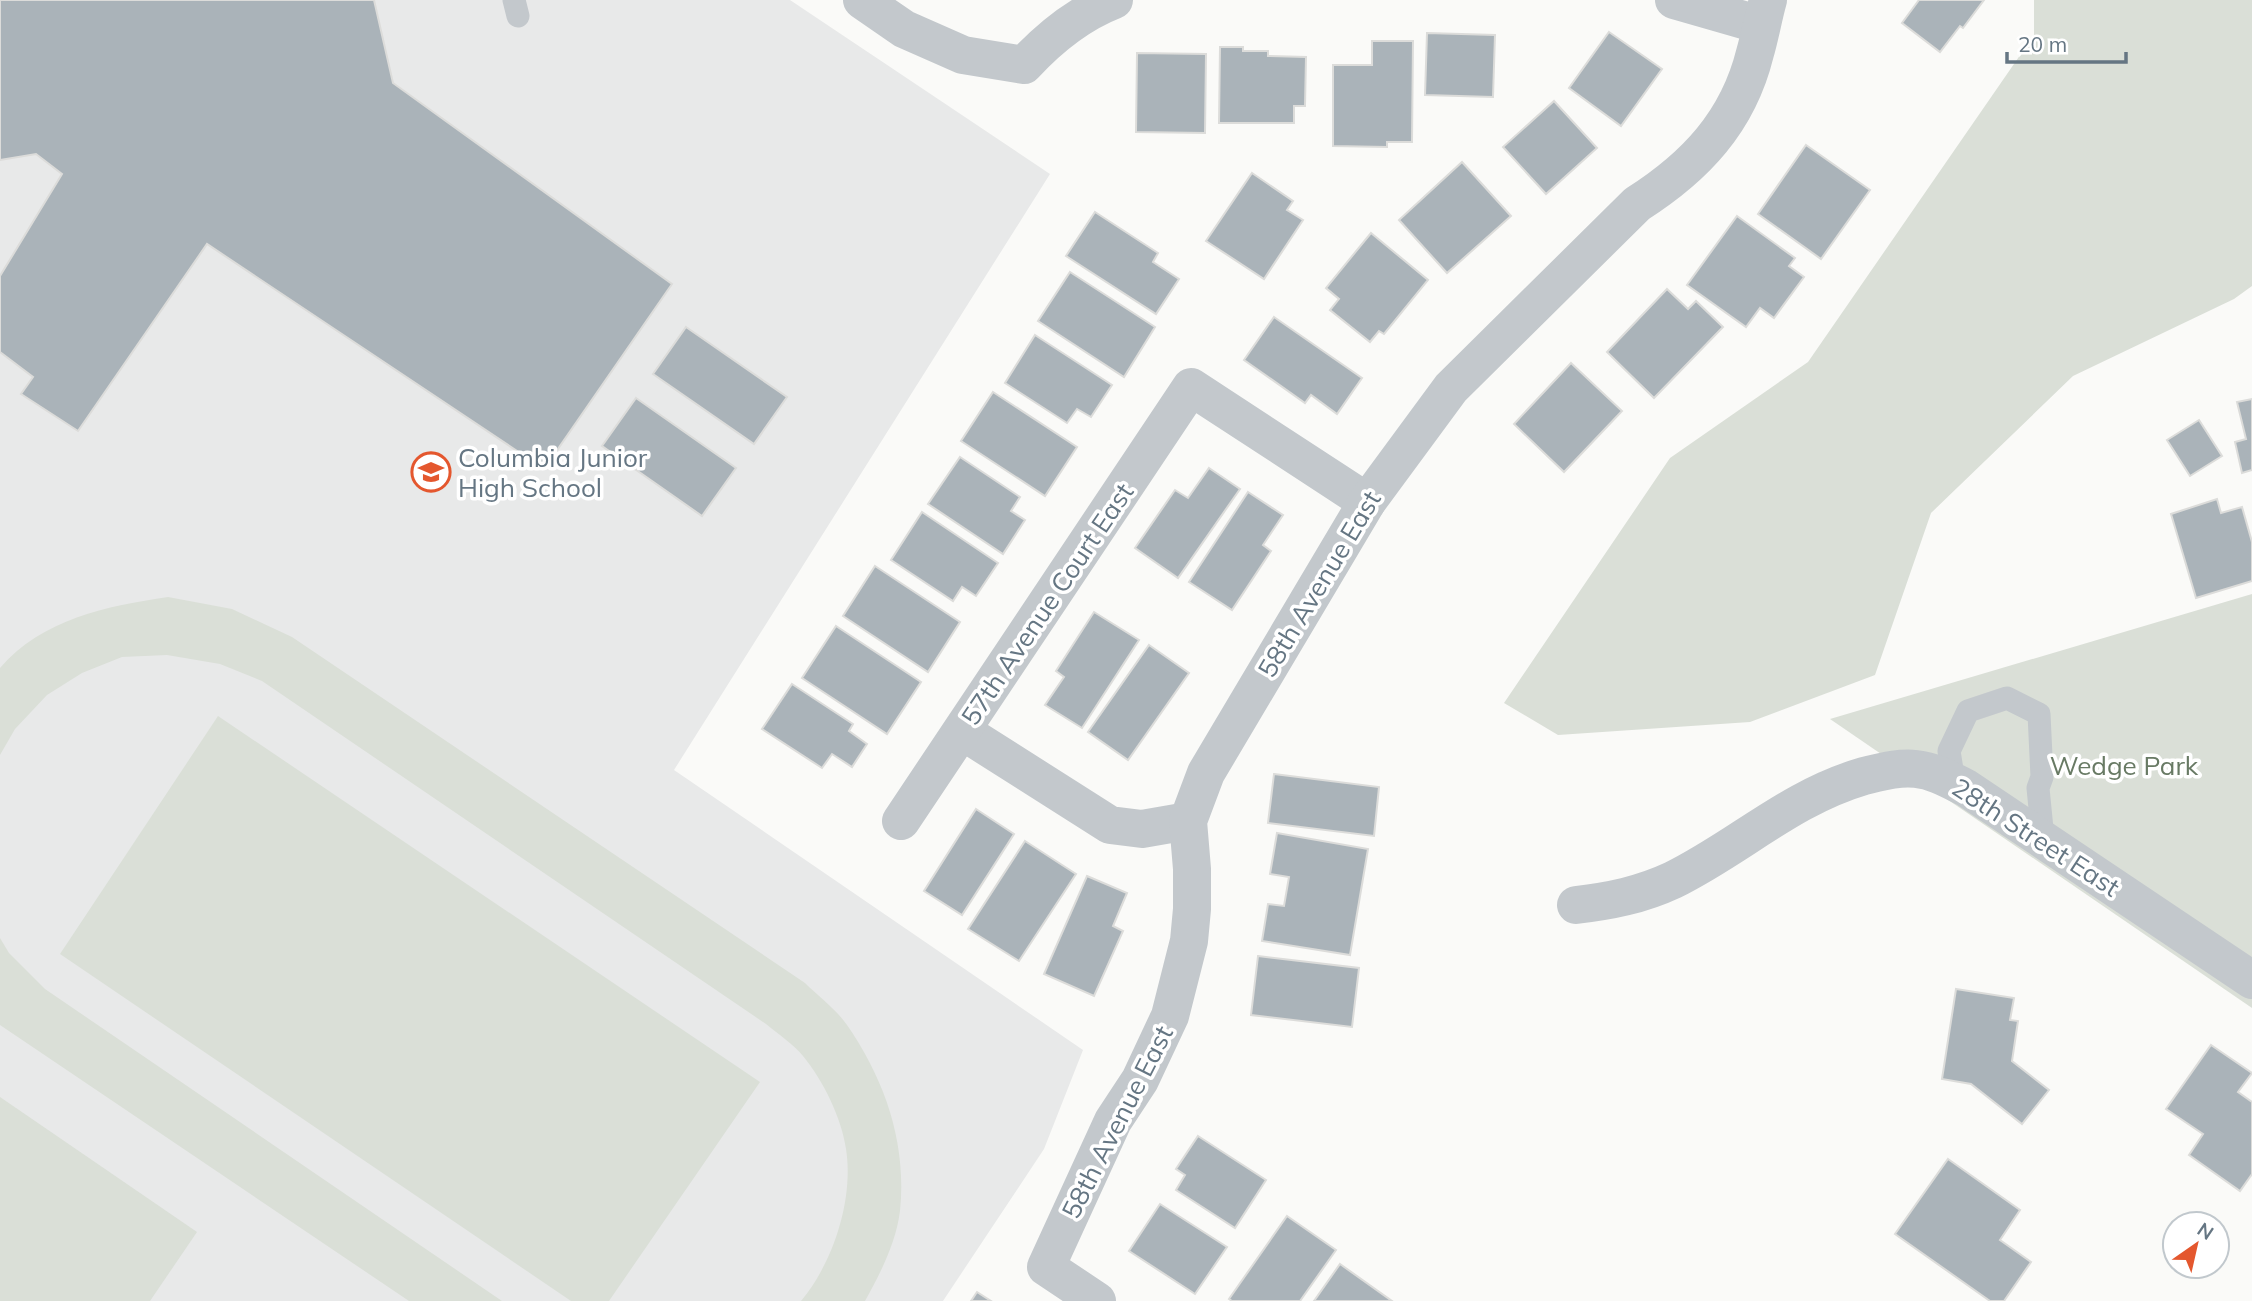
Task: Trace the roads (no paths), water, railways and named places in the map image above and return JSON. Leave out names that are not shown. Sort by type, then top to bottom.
[{"type":"street","points":[[862,0],[904,29],[963,55],[1024,65],[1055,34],[1114,0]]},
{"type":"street","points":[[1674,0],[1764,13]]},
{"type":"street","name":"58th Avenue East","points":[[1097,1301],[1046,1267],[1113,1121],[1140,1080],[1170,1016],[1189,941],[1191,920],[1192,869],[1188,821],[1206,773],[1367,502],[1451,388],[1637,204],[1668,184],[1705,149],[1735,105],[1755,54],[1764,13]]},
{"type":"street","name":"57th Avenue Court East","points":[[901,821],[1191,387],[1367,502]]},
{"type":"street","points":[[962,731],[1110,825],[1142,829],[1188,821]]},
{"type":"street","name":"28th Street East","points":[[1576,905],[1623,898],[1673,879],[1785,810],[1853,779],[1914,768],[1954,782],[2252,981]]},
{"type":"lane","points":[[1954,782],[1949,751],[1968,710],[2007,698],[2039,714],[2042,777],[2038,788],[2043,839]]},
{"type":"place","name":"Columbia Junior High School","points":[[431,472]]},
{"type":"park label","name":"Wedge Park","points":[[2124,765]]}]
